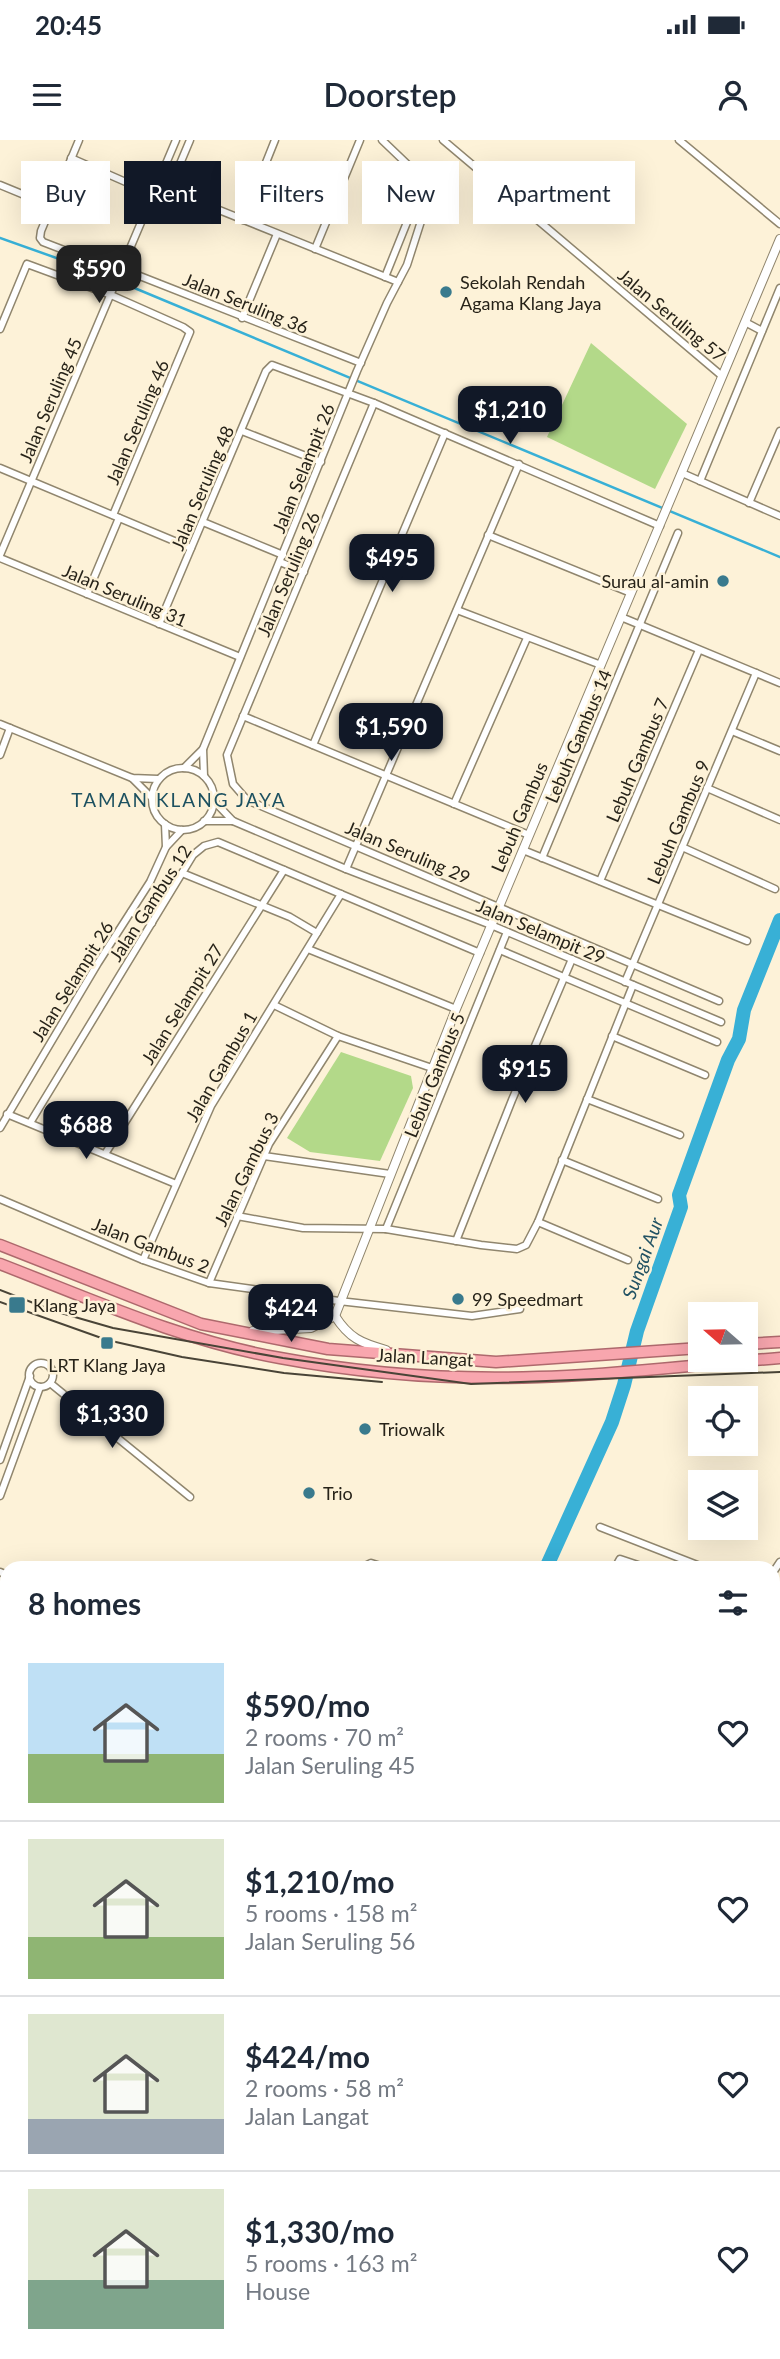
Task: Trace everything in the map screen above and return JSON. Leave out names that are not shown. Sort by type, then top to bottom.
[{"type":"highway","name":"Jalan Langat","points":[[0,1245],[201,1324],[328,1349],[496,1362],[688,1349]]},
{"type":"highway","name":"Jalan Langat","points":[[0,1264],[158,1325],[206,1340],[279,1358],[369,1372],[472,1378],[540,1377],[780,1358]]},
{"type":"highway","points":[[758,1343],[780,1342]]},
{"type":"street","points":[[79,140],[71,159],[124,182]]},
{"type":"street","name":"Jalan Seruling 45","points":[[167,161],[176,140]]},
{"type":"street","points":[[181,161],[190,140]]},
{"type":"street","points":[[267,161],[275,140]]},
{"type":"street","points":[[315,249],[360,140]]},
{"type":"street","points":[[382,140],[404,161]]},
{"type":"street","name":"Jalan Seruling 57","points":[[443,140],[723,376]]},
{"type":"street","points":[[680,140],[780,225]]},
{"type":"street","points":[[0,185],[21,194]]},
{"type":"street","name":"Jalan Seruling 36","points":[[44,224],[40,238],[43,242],[361,363]]},
{"type":"street","name":"Jalan Seruling 45","points":[[0,556],[141,224]]},
{"type":"street","points":[[252,224],[398,282]]},
{"type":"street","points":[[385,277],[406,224]]},
{"type":"street","name":"Jalan Selampit 26","points":[[184,768],[203,749],[357,371],[407,265],[420,224]]},
{"type":"street","points":[[242,318],[276,234]]},
{"type":"street","name":"Lebuh Gambus","points":[[335,1316],[456,1009],[780,239]]},
{"type":"street","points":[[1,324],[27,264],[112,291]]},
{"type":"street","points":[[700,481],[780,288]]},
{"type":"street","name":"Jalan Seruling 46","points":[[87,594],[190,332],[112,291]]},
{"type":"street","points":[[745,322],[762,331]]},
{"type":"street","name":"Jalan Seruling 48","points":[[159,624],[266,371],[272,365],[349,393]]},
{"type":"street","points":[[349,393],[660,526]]},
{"type":"street","name":"Jalan Seruling 26","points":[[226,755],[374,403]]},
{"type":"street","points":[[242,431],[321,462]]},
{"type":"street","points":[[749,503],[780,431]]},
{"type":"street","points":[[313,745],[445,433]]},
{"type":"street","points":[[346,869],[519,464]]},
{"type":"street","points":[[0,468],[191,548]]},
{"type":"street","points":[[682,473],[780,516]]},
{"type":"street","points":[[202,522],[281,558],[304,572]]},
{"type":"street","name":"Lebuh Gambus 14","points":[[542,858],[678,533]]},
{"type":"street","points":[[488,535],[631,593]]},
{"type":"street","name":"Jalan Seruling 31","points":[[0,556],[240,657]]},
{"type":"street","points":[[457,610],[601,665]]},
{"type":"street","points":[[621,617],[780,683]]},
{"type":"street","points":[[454,804],[527,638]]},
{"type":"street","name":"Lebuh Gambus 7","points":[[600,881],[699,650]]},
{"type":"street","name":"Lebuh Gambus 9","points":[[625,982],[756,673]]},
{"type":"street","points":[[243,716],[529,835]]},
{"type":"street","points":[[0,724],[132,778],[158,779],[175,769],[184,768],[204,776],[213,791],[212,808],[204,821],[190,829],[182,830],[165,824],[155,813],[152,798],[158,779]]},
{"type":"street","points":[[0,755],[10,728]]},
{"type":"street","points":[[732,730],[780,751]]},
{"type":"street","name":"Jalan Selampit 26","points":[[203,749],[204,776]]},
{"type":"street","name":"Jalan Seruling 29","points":[[226,755],[233,784],[247,800],[719,1001]]},
{"type":"street","points":[[132,778],[152,798]]},
{"type":"street","points":[[707,788],[780,820]]},
{"type":"street","name":"Jalan Selampit 29","points":[[213,800],[233,821]]},
{"type":"street","name":"Jalan Selampit 29","points":[[204,821],[233,821],[721,1022]]},
{"type":"street","name":"Jalan Selampit 26","points":[[165,824],[166,847]]},
{"type":"street","name":"Jalan Selampit 26","points":[[0,1128],[150,882],[166,847],[182,830]]},
{"type":"street","name":"Jalan Gambus 12","points":[[30,1123],[193,855],[204,846],[218,842],[480,953]]},
{"type":"street","points":[[682,847],[775,888]]},
{"type":"street","points":[[523,850],[747,941]]},
{"type":"street","name":"Jalan Selampit 27","points":[[104,1154],[284,870]]},
{"type":"street","points":[[183,873],[290,917],[317,933]]},
{"type":"street","name":"Jalan Gambus 1","points":[[144,1260],[211,1105],[341,894]]},
{"type":"street","points":[[131,912],[152,923]]},
{"type":"street","name":"Lebuh Gambus 5","points":[[386,1229],[507,932]]},
{"type":"street","points":[[308,949],[456,1009]]},
{"type":"street","points":[[500,950],[717,1042]]},
{"type":"street","points":[[456,1241],[572,959]]},
{"type":"street","points":[[237,1216],[303,1228],[386,1229],[517,1248],[529,1242],[633,985]]},
{"type":"street","points":[[274,1005],[338,1035],[432,1068]]},
{"type":"street","name":"Jalan Gambus 3","points":[[209,1283],[274,1135],[338,1035]]},
{"type":"street","points":[[612,1036],[705,1075]]},
{"type":"street","points":[[587,1099],[680,1135]]},
{"type":"street","points":[[7,1114],[176,1184]]},
{"type":"street","points":[[264,1156],[390,1174]]},
{"type":"street","points":[[562,1160],[658,1199]]},
{"type":"street","name":"Jalan Gambus 2","points":[[0,1199],[144,1260],[209,1283],[472,1316],[520,1309]]},
{"type":"street","points":[[538,1222],[628,1260]]},
{"type":"street","points":[[236,1332],[311,1328],[335,1316],[344,1331],[356,1339],[403,1355]]},
{"type":"street","points":[[0,1460],[30,1372],[36,1365],[45,1364],[52,1370],[50,1383]]},
{"type":"street","points":[[30,1376],[33,1384],[40,1387],[50,1383]]},
{"type":"street","points":[[50,1383],[190,1497]]},
{"type":"street","points":[[0,1496],[40,1387]]},
{"type":"street","points":[[600,1527],[682,1561]]},
{"type":"green space","points":[[591,343],[687,424],[655,489],[547,437]]},
{"type":"green space","points":[[341,1052],[411,1076],[413,1088],[380,1161],[310,1152],[287,1138]]},
{"type":"waterway","points":[[0,238],[96,272],[780,557]]},
{"type":"waterway","name":"Sungai Aur","points":[[549,1561],[612,1422],[637,1331],[681,1207],[679,1195],[728,1060],[739,1039],[744,1010],[780,920]]},
{"type":"tram line","points":[[0,1290],[54,1311],[113,1328],[283,1358],[471,1384],[780,1372]]},
{"type":"tram line","points":[[0,1302],[107,1340],[182,1357],[284,1373],[382,1382]]},
{"type":"place","name":"Sekolah Rendah Agama Klang Jaya","points":[[446,292]]},
{"type":"place","name":"Surau al-amin","points":[[723,581]]},
{"type":"place","name":"99 Speedmart","points":[[458,1299]]},
{"type":"place","name":"Klang Jaya","points":[[17,1305]]},
{"type":"place","name":"LRT Klang Jaya","points":[[107,1343]]},
{"type":"place","name":"Triowalk","points":[[365,1429]]},
{"type":"place","name":"Trio","points":[[309,1493]]},
{"type":"district","name":"TAMAN KLANG JAYA","points":[[179,799]]}]
